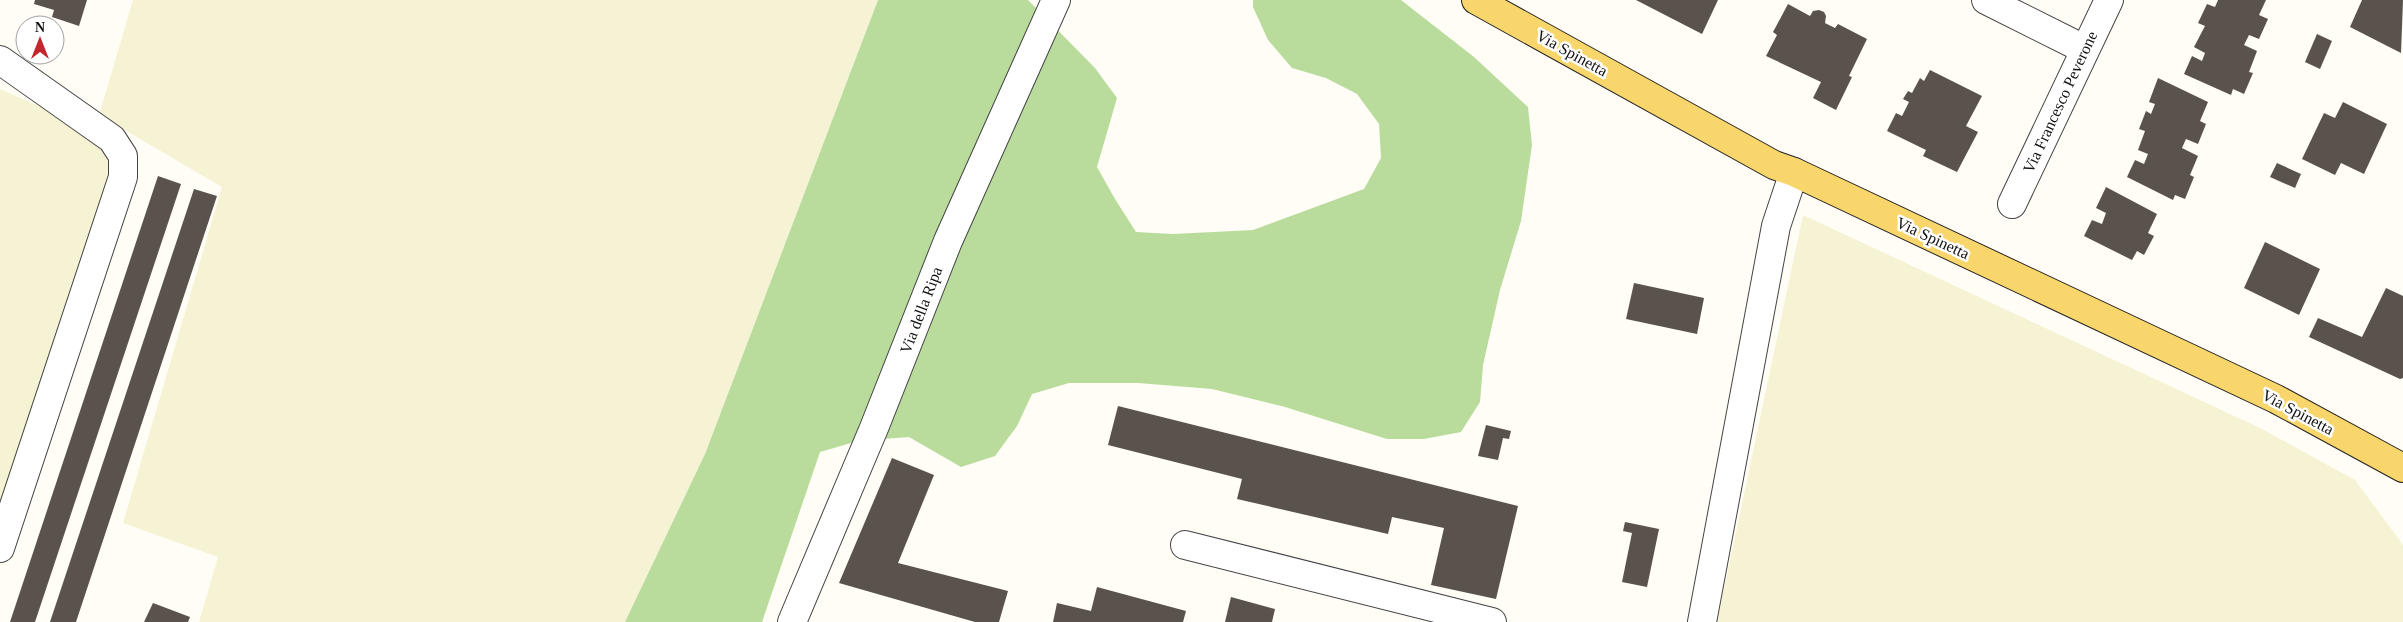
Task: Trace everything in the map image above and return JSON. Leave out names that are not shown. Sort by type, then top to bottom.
[{"type":"main road","name":"Via Spinetta","points":[[1476,0],[1774,164],[2276,399],[2400,470]]},
{"type":"street","name":"Via della Ripa","points":[[792,622],[874,428],[948,241],[1056,0]]},
{"type":"street","points":[[1986,0],[2084,49]]},
{"type":"street","name":"Via Francesco Peverone","points":[[2012,204],[2084,49],[2109,0]]},
{"type":"street","points":[[0,60],[112,139],[123,156],[123,177],[0,548]]},
{"type":"street","points":[[1702,622],[1776,226],[1794,172]]},
{"type":"street","points":[[1185,545],[1492,622]]},
{"type":"shaded area","points":[[133,0],[878,0],[705,454],[625,622],[199,622],[218,557],[123,523],[222,187],[99,115]]},
{"type":"shaded area","points":[[0,89],[75,122],[104,143],[115,161],[0,522]]},
{"type":"shaded area","points":[[1803,215],[2260,428],[2355,480],[2403,545],[2403,622],[1717,622]]},
{"type":"green space","points":[[878,0],[1028,0],[1095,68],[1117,98],[1097,167],[1115,199],[1136,232],[1173,234],[1253,230],[1364,189],[1381,158],[1379,124],[1357,94],[1326,78],[1292,68],[1268,40],[1253,7],[1253,0],[1401,0],[1474,57],[1528,107],[1532,145],[1521,221],[1500,290],[1483,365],[1480,402],[1461,432],[1424,439],[1387,439],[1285,407],[1212,389],[1138,383],[1069,383],[1032,394],[1017,426],[995,456],[961,467],[909,437],[858,441],[820,452],[762,622],[625,622],[705,454]]},
{"type":"building","points":[[35,0],[87,0],[79,26],[65,21],[65,15],[53,15],[54,10],[34,4]]},
{"type":"building","points":[[1636,0],[1718,0],[1702,34]]},
{"type":"building","points":[[2218,0],[2266,0],[2259,15],[2268,19],[2259,39],[2249,35],[2244,45],[2257,51],[2249,72],[2253,73],[2244,94],[2233,89],[2231,95],[2184,74],[2192,56],[2202,61],[2205,53],[2194,47],[2205,26],[2198,23],[2207,4],[2215,7]]},
{"type":"building","points":[[2362,0],[2403,0],[2401,53],[2350,27]]},
{"type":"building","points":[[1788,4],[1810,16],[1813,11],[1819,10],[1824,12],[1826,16],[1825,23],[1835,28],[1838,24],[1867,39],[1849,76],[1852,77],[1836,110],[1813,98],[1821,82],[1766,56],[1777,35],[1773,32]]},
{"type":"building","points":[[2317,34],[2332,41],[2320,69],[2305,62]]},
{"type":"building","points":[[1930,70],[1982,96],[1966,126],[1978,132],[1957,172],[1923,156],[1926,150],[1887,131],[1896,113],[1902,116],[1909,102],[1903,99],[1908,91],[1912,93],[1920,78],[1924,81]]},
{"type":"building","points":[[2158,78],[2208,102],[2200,121],[2206,124],[2198,144],[2186,139],[2182,148],[2198,156],[2190,175],[2194,177],[2185,199],[2175,195],[2173,200],[2127,177],[2135,160],[2144,164],[2148,154],[2138,150],[2145,131],[2139,129],[2146,111],[2151,114],[2155,104],[2149,102]]},
{"type":"building","points":[[2343,102],[2387,124],[2364,174],[2341,163],[2335,175],[2302,159],[2324,113],[2335,118]]},
{"type":"building","points":[[2277,163],[2301,174],[2295,188],[2270,177]]},
{"type":"building","points":[[158,176],[181,184],[35,622],[10,622]]},
{"type":"building","points":[[2106,187],[2157,214],[2148,233],[2154,236],[2144,255],[2137,251],[2132,260],[2084,236],[2092,220],[2102,224],[2106,213],[2096,208]]},
{"type":"building","points":[[194,189],[217,196],[76,622],[50,622]]},
{"type":"building","points":[[2265,242],[2320,269],[2299,315],[2244,288]]},
{"type":"building","points":[[1634,283],[1704,298],[1697,334],[1626,319]]},
{"type":"building","points":[[2386,288],[2403,296],[2403,378],[2400,379],[2309,337],[2318,318],[2362,337]]},
{"type":"building","points":[[1118,406],[1518,506],[1496,599],[1431,585],[1444,528],[1392,517],[1388,534],[1237,499],[1242,479],[1108,445]]},
{"type":"building","points":[[1486,425],[1511,431],[1509,439],[1503,438],[1498,460],[1478,456]]},
{"type":"building","points":[[892,458],[934,475],[898,563],[1008,591],[999,622],[975,622],[839,583]]},
{"type":"building","points":[[1625,522],[1659,529],[1647,587],[1622,582],[1632,533],[1623,531]]},
{"type":"building","points":[[1097,587],[1186,611],[1183,622],[1053,622],[1057,603],[1091,611]]},
{"type":"building","points":[[1231,597],[1275,609],[1272,622],[1225,622]]},
{"type":"building","points":[[153,603],[190,617],[188,622],[144,622]]}]
